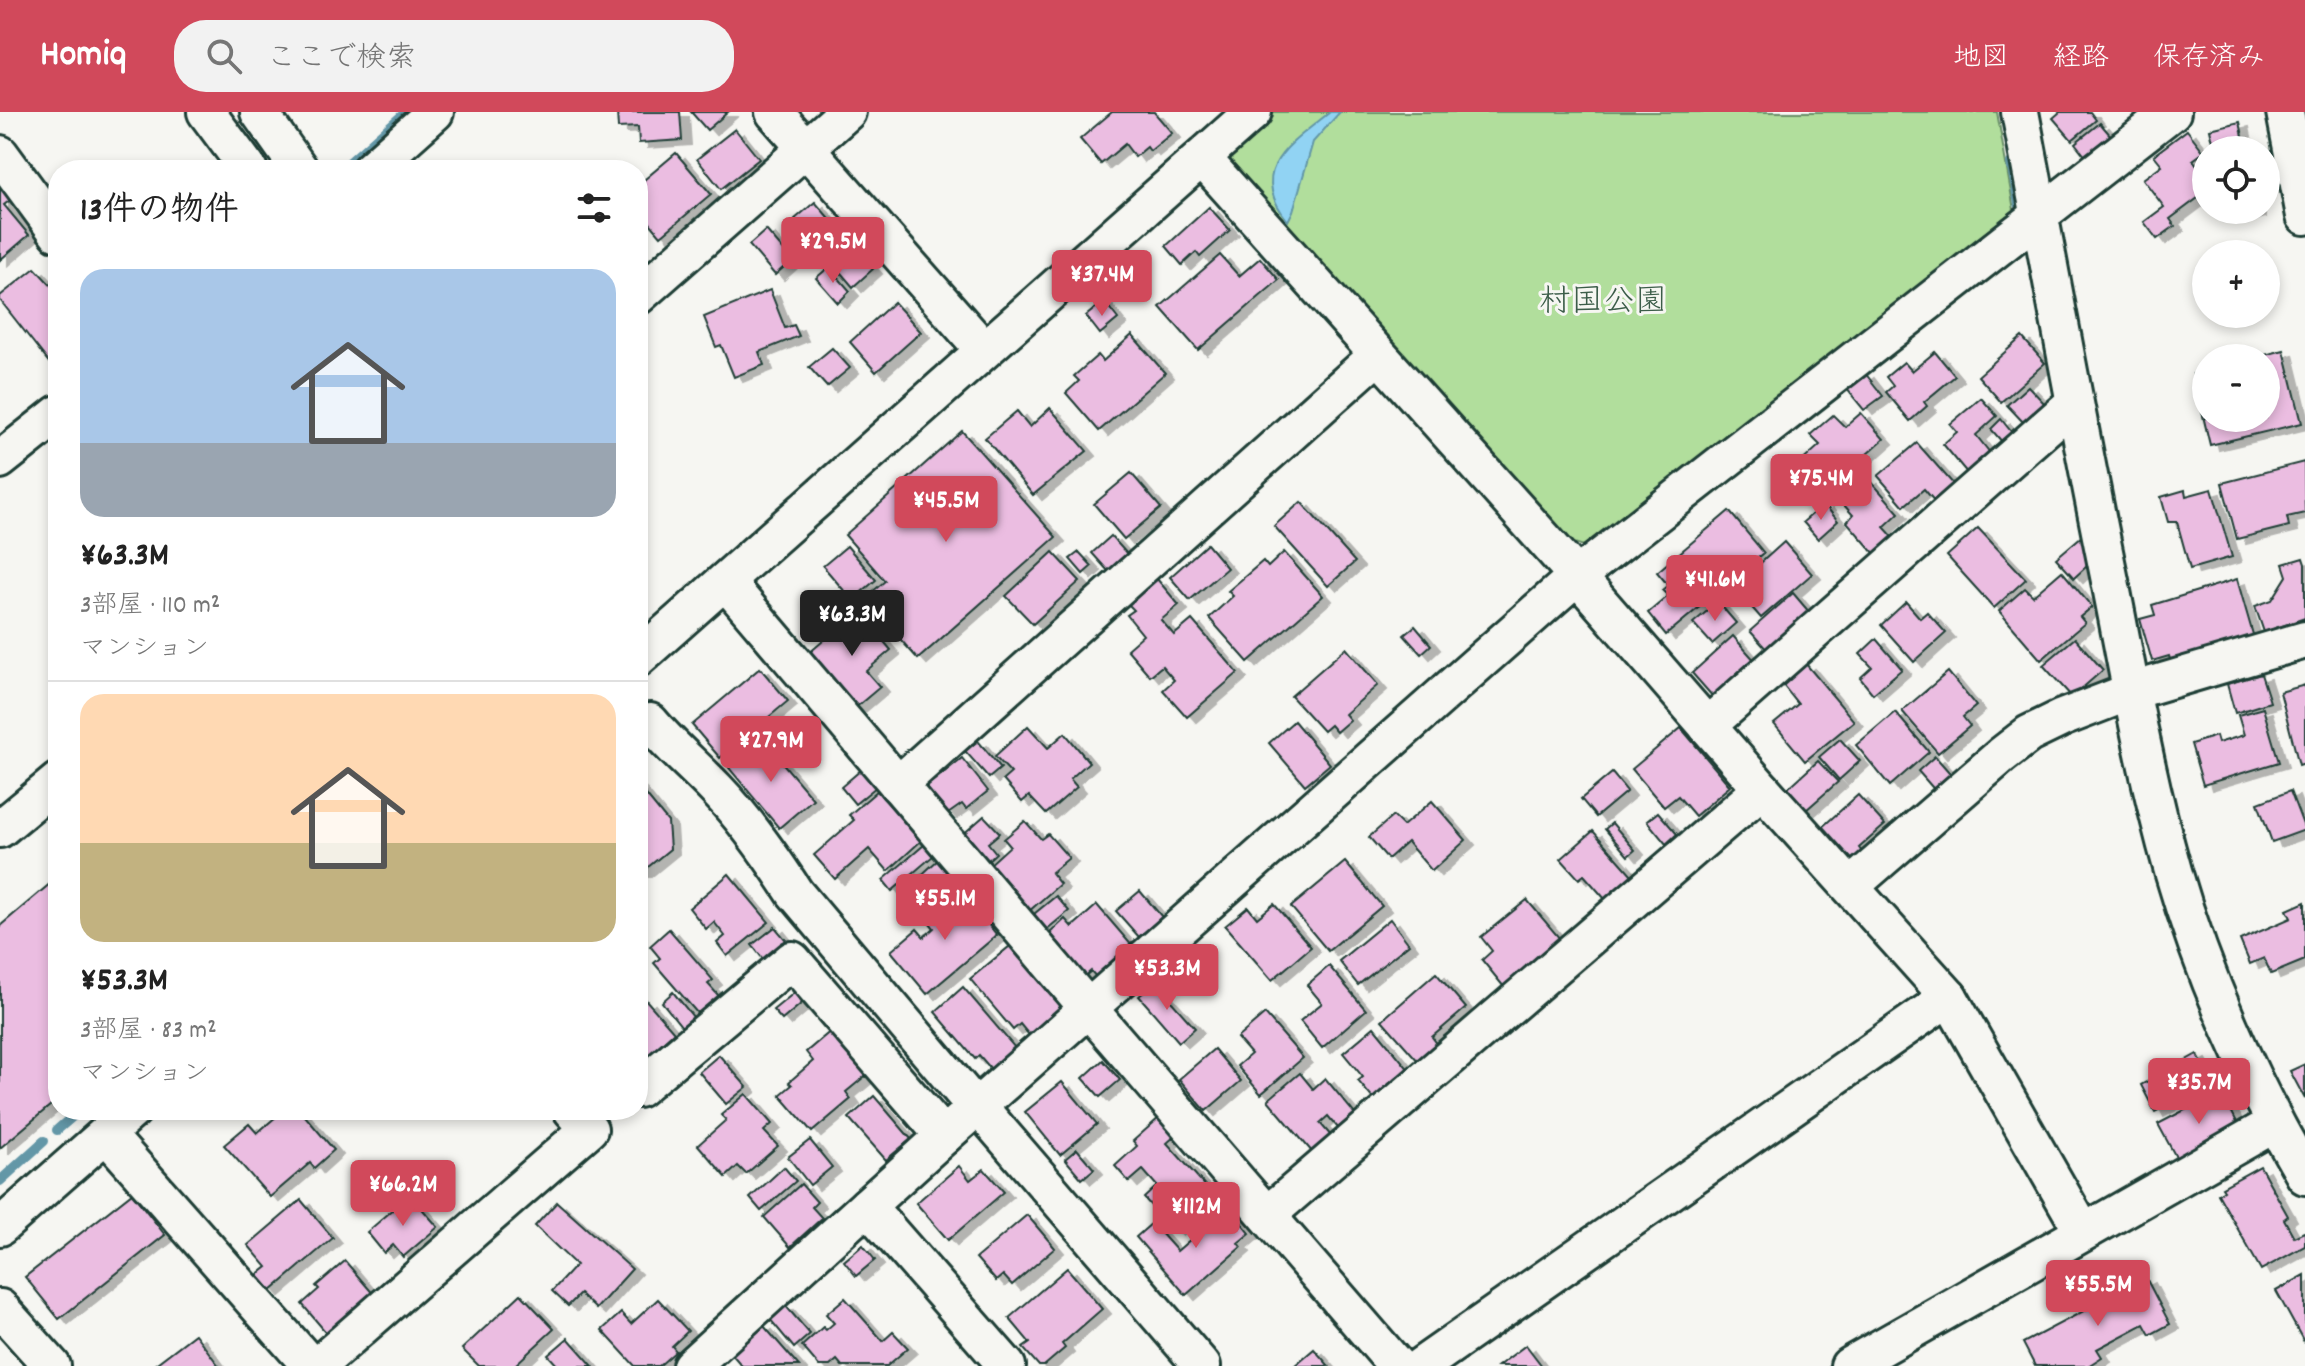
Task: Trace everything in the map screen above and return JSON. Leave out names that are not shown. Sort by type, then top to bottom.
[{"type":"street","points":[[206,112],[242,160]]},
{"type":"street","points":[[259,112],[293,160]]},
{"type":"street","points":[[381,160],[435,112]]},
{"type":"street","points":[[774,112],[984,350]]},
{"type":"street","points":[[648,287],[847,112]]},
{"type":"street","points":[[648,649],[1253,112]]},
{"type":"street","points":[[2020,112],[2132,691],[2174,872],[2193,932],[2225,1013],[2274,1124],[2305,1176]]},
{"type":"street","points":[[700,1363],[944,1136],[1577,576],[2172,112]]},
{"type":"street","points":[[2285,112],[2305,216]]},
{"type":"street","points":[[0,154],[48,219]]},
{"type":"street","points":[[1202,158],[1949,997],[2083,1232]]},
{"type":"street","points":[[898,785],[1378,355]]},
{"type":"street","points":[[1707,726],[2074,403]]},
{"type":"street","points":[[0,460],[48,422]]},
{"type":"street","points":[[725,581],[1397,1366]]},
{"type":"street","points":[[1851,886],[2029,734],[2132,691],[2305,640]]},
{"type":"street","points":[[648,722],[745,822],[795,893],[1202,1366]]},
{"type":"street","points":[[0,829],[48,789]]},
{"type":"street","points":[[1267,1215],[1762,789]]},
{"type":"street","points":[[648,1081],[792,960],[944,1136]]},
{"type":"street","points":[[1421,1366],[1949,997]]},
{"type":"street","points":[[0,1227],[122,1120]]},
{"type":"street","points":[[317,1366],[587,1120]]},
{"type":"street","points":[[1849,1366],[2274,1124]]},
{"type":"street","points":[[106,1134],[311,1366]]},
{"type":"street","points":[[867,1206],[1007,1366]]},
{"type":"street","points":[[0,1308],[52,1366]]},
{"type":"green space","name":"村国公園","points":[[1273,112],[1997,112],[2014,210],[1590,548],[1571,542],[1231,170],[1229,159],[1232,148]]},
{"type":"water","points":[[1330,112],[1340,112],[1313,142],[1288,221],[1276,203],[1271,186],[1272,172],[1289,146]]},
{"type":"building","points":[[617,112],[680,112],[682,140],[639,143],[638,127],[618,128]]},
{"type":"building","points":[[691,112],[728,112],[707,130]]},
{"type":"building","points":[[1112,112],[1154,112],[1172,133],[1150,151],[1147,147],[1135,157],[1125,144],[1101,164],[1080,139]]},
{"type":"building","points":[[2060,112],[2090,112],[2096,120],[2072,140],[2053,118]]},
{"type":"building","points":[[2240,122],[2243,136],[2212,136],[2210,129]]},
{"type":"building","points":[[2100,123],[2111,136],[2086,157],[2075,143]]},
{"type":"building","points":[[735,129],[759,159],[721,189],[697,159]]},
{"type":"building","points":[[2187,130],[2192,136],[2192,202],[2170,219],[2175,226],[2157,239],[2144,222],[2164,207],[2143,179],[2162,165],[2154,155]]},
{"type":"building","points":[[676,153],[711,194],[661,236],[648,221],[648,177]]},
{"type":"building","points":[[0,182],[13,198],[4,205],[29,235],[0,260]]},
{"type":"building","points":[[815,202],[873,269],[853,287],[795,219]]},
{"type":"building","points":[[1209,207],[1230,230],[1200,257],[1196,252],[1182,265],[1166,246]]},
{"type":"building","points":[[766,230],[792,260],[775,275],[749,245]]},
{"type":"building","points":[[1220,255],[1239,276],[1260,258],[1279,280],[1198,350],[1160,307]]},
{"type":"building","points":[[829,267],[850,291],[838,303],[816,278]]},
{"type":"building","points":[[35,268],[48,282],[48,361],[0,300],[0,296]]},
{"type":"building","points":[[770,290],[785,328],[794,325],[799,336],[759,352],[764,365],[734,377],[721,345],[716,347],[704,317]]},
{"type":"building","points":[[1104,301],[1118,319],[1100,334],[1086,316]]},
{"type":"building","points":[[894,302],[921,332],[876,372],[850,342]]},
{"type":"building","points":[[1132,335],[1165,373],[1099,431],[1066,393],[1079,381],[1074,376],[1098,355],[1103,361]]},
{"type":"building","points":[[2022,337],[2045,363],[2001,402],[1978,376]]},
{"type":"building","points":[[832,348],[850,368],[827,387],[809,367]]},
{"type":"building","points":[[2284,350],[2302,423],[2280,428],[2280,351]]},
{"type":"building","points":[[1935,352],[1955,376],[1924,402],[1927,406],[1910,421],[1886,392],[1893,386],[1886,377],[1904,362],[1912,371]]},
{"type":"building","points":[[1865,373],[1883,396],[1864,410],[1846,388]]},
{"type":"building","points":[[2028,386],[2046,405],[2025,424],[2007,405]]},
{"type":"building","points":[[1981,398],[1997,416],[1976,435],[1991,454],[1968,474],[1943,444],[1957,432],[1950,424]]},
{"type":"building","points":[[1050,408],[1087,451],[1033,495],[985,438],[1017,411],[1030,427]]},
{"type":"building","points":[[1861,413],[1884,439],[1823,493],[1799,464],[1820,445],[1810,435],[1833,415],[1845,427]]},
{"type":"building","points":[[2001,419],[2013,434],[2003,443],[1991,429]]},
{"type":"building","points":[[962,431],[1056,537],[918,659],[864,599],[885,581],[845,535]]},
{"type":"building","points":[[2207,432],[2264,432],[2210,445]]},
{"type":"building","points":[[1917,443],[1955,486],[1936,503],[1924,489],[1904,506],[1878,476]]},
{"type":"building","points":[[2304,462],[2305,513],[2287,517],[2289,526],[2237,539],[2222,483]]},
{"type":"building","points":[[1131,473],[1161,508],[1124,539],[1094,504]]},
{"type":"building","points":[[1869,479],[1899,513],[1884,527],[1895,539],[1876,555],[1847,522],[1853,515],[1842,503]]},
{"type":"building","points":[[2212,489],[2232,557],[2190,569],[2177,522],[2168,522],[2161,497],[2185,490],[2186,496]]},
{"type":"building","points":[[1301,502],[1355,562],[1328,586],[1274,526]]},
{"type":"building","points":[[1824,504],[1838,521],[1818,539],[1803,522]]},
{"type":"building","points":[[1729,511],[1764,553],[1666,635],[1648,613],[1668,596],[1662,590],[1668,585],[1657,572]]},
{"type":"building","points":[[1978,528],[2026,579],[1994,608],[1947,556]]},
{"type":"building","points":[[1111,536],[1128,555],[1109,572],[1092,553]]},
{"type":"building","points":[[2082,536],[2087,566],[2074,578],[2056,558]]},
{"type":"building","points":[[1784,542],[1812,574],[1761,618],[1734,587]]},
{"type":"building","points":[[1207,544],[1227,568],[1190,600],[1170,577]]},
{"type":"building","points":[[847,546],[876,580],[852,600],[823,566]]},
{"type":"building","points":[[1053,552],[1080,581],[1033,624],[1006,596]]},
{"type":"building","points":[[1079,552],[1092,566],[1083,574],[1070,559]]},
{"type":"building","points":[[1284,552],[1323,596],[1248,662],[1209,618],[1233,596],[1228,591],[1263,561],[1268,567]]},
{"type":"building","points":[[2303,558],[2305,618],[2264,632],[2255,606],[2272,600],[2287,576],[2283,564]]},
{"type":"building","points":[[2062,571],[2092,607],[2080,617],[2085,623],[2041,660],[1999,611],[2025,588],[2033,596]]},
{"type":"building","points":[[1157,579],[1179,605],[1161,620],[1174,635],[1192,620],[1238,673],[1187,717],[1163,690],[1174,680],[1162,666],[1150,676],[1127,649],[1143,635],[1127,615],[1134,610],[1128,604]]},
{"type":"building","points":[[2237,579],[2254,638],[2171,662],[2169,656],[2152,661],[2140,619],[2155,615],[2152,605]]},
{"type":"building","points":[[1793,593],[1810,613],[1768,651],[1750,631]]},
{"type":"building","points":[[1718,602],[1736,623],[1712,644],[1693,623]]},
{"type":"building","points":[[1906,602],[1920,618],[1927,612],[1946,633],[1914,662],[1881,625]]},
{"type":"building","points":[[858,611],[891,650],[866,671],[880,687],[855,708],[809,653]]},
{"type":"building","points":[[1415,626],[1431,645],[1421,654],[1404,635]]},
{"type":"building","points":[[1733,636],[1756,662],[1714,698],[1692,673]]},
{"type":"building","points":[[2075,638],[2103,670],[2072,697],[2043,665]]},
{"type":"building","points":[[1876,639],[1902,669],[1873,694],[1860,678],[1872,667],[1860,654]]},
{"type":"building","points":[[1346,648],[1378,685],[1345,714],[1350,720],[1336,732],[1330,725],[1323,731],[1291,696]]},
{"type":"building","points":[[1806,664],[1854,721],[1805,761],[1774,724],[1798,704],[1782,684]]},
{"type":"building","points":[[760,668],[788,701],[720,758],[692,725]]},
{"type":"building","points":[[1948,672],[1976,706],[1963,717],[1970,726],[1938,753],[1902,711]]},
{"type":"building","points":[[2261,674],[2270,702],[2235,713],[2227,684]]},
{"type":"building","points":[[2305,685],[2305,763],[2299,765],[2280,692]]},
{"type":"building","points":[[2263,708],[2279,762],[2203,785],[2191,744],[2216,736],[2218,743],[2244,735],[2238,715]]},
{"type":"building","points":[[1895,712],[1929,752],[1890,786],[1856,745]]},
{"type":"building","points":[[1294,721],[1330,764],[1305,785],[1269,743]]},
{"type":"building","points":[[1028,726],[1048,748],[1065,733],[1089,762],[1070,779],[1077,787],[1046,814],[1029,796],[1022,802],[1003,780],[1011,773],[995,756]]},
{"type":"building","points":[[1681,728],[1730,786],[1695,816],[1678,796],[1664,807],[1632,769]]},
{"type":"building","points":[[1840,739],[1860,761],[1839,780],[1819,757]]},
{"type":"building","points":[[763,740],[813,799],[779,828],[729,768]]},
{"type":"building","points":[[978,741],[1001,768],[989,778],[965,751]]},
{"type":"building","points":[[1935,756],[1956,780],[1939,795],[1918,771]]},
{"type":"building","points":[[962,758],[988,791],[966,809],[962,804],[948,814],[926,787]]},
{"type":"building","points":[[1818,761],[1838,782],[1806,810],[1787,789]]},
{"type":"building","points":[[861,770],[876,787],[855,804],[841,787]]},
{"type":"building","points":[[1612,773],[1627,791],[1596,817],[1581,799]]},
{"type":"building","points":[[877,791],[921,841],[888,871],[869,849],[835,879],[814,855],[854,820],[849,815]]},
{"type":"building","points":[[2290,791],[2305,830],[2272,842],[2258,803]]},
{"type":"building","points":[[1858,795],[1885,825],[1859,848],[1862,852],[1851,862],[1821,828]]},
{"type":"building","points":[[648,797],[668,822],[670,849],[648,867]]},
{"type":"building","points":[[1432,801],[1466,840],[1432,871],[1407,842],[1388,859],[1369,837],[1393,816],[1403,826]]},
{"type":"building","points":[[1658,812],[1677,834],[1666,844],[1647,821]]},
{"type":"building","points":[[984,816],[1000,833],[988,843],[996,853],[985,863],[961,836]]},
{"type":"building","points":[[1025,821],[1041,839],[1048,834],[1069,858],[1051,873],[1060,884],[1028,912],[988,866],[1010,846],[1004,839]]},
{"type":"building","points":[[1612,823],[1635,850],[1628,856],[1605,829]]},
{"type":"building","points":[[1593,831],[1632,875],[1605,899],[1584,875],[1579,879],[1561,859]]},
{"type":"building","points":[[924,845],[933,856],[892,891],[883,880]]},
{"type":"building","points":[[940,858],[958,878],[934,900],[916,880]]},
{"type":"building","points":[[1345,862],[1382,906],[1328,951],[1291,907]]},
{"type":"building","points":[[729,874],[769,922],[727,956],[717,943],[725,936],[714,922],[706,929],[689,908]]},
{"type":"building","points":[[48,885],[48,1107],[0,1148],[0,926]]},
{"type":"building","points":[[959,889],[997,935],[927,994],[891,951],[917,929],[924,937],[934,928],[925,917]]},
{"type":"building","points":[[1140,891],[1162,917],[1139,937],[1116,911]]},
{"type":"building","points":[[1056,896],[1069,911],[1046,930],[1034,914]]},
{"type":"building","points":[[1527,900],[1561,940],[1504,987],[1482,960],[1492,951],[1481,937]]},
{"type":"building","points":[[2305,902],[2305,960],[2271,974],[2264,958],[2250,964],[2240,940],[2291,918],[2287,910]]},
{"type":"building","points":[[1274,904],[1311,947],[1272,980],[1225,926],[1248,907],[1257,918]]},
{"type":"building","points":[[1097,905],[1133,947],[1097,978],[1091,971],[1083,978],[1058,949],[1061,946],[1050,933],[1065,919],[1072,927]]},
{"type":"building","points":[[1390,919],[1409,944],[1358,985],[1339,961]]},
{"type":"building","points":[[775,927],[786,940],[763,959],[752,945]]},
{"type":"building","points":[[669,929],[713,980],[708,984],[719,996],[698,1014],[654,963],[660,958],[650,946]]},
{"type":"building","points":[[1015,942],[1055,988],[1050,992],[1062,1007],[1029,1035],[1020,1024],[1013,1030],[970,979]]},
{"type":"building","points":[[1329,966],[1366,1010],[1322,1048],[1300,1021],[1322,1003],[1307,985]]},
{"type":"building","points":[[1436,973],[1466,1008],[1432,1037],[1438,1045],[1419,1062],[1382,1020]]},
{"type":"building","points":[[1155,983],[1195,1028],[1179,1042],[1139,996]]},
{"type":"building","points":[[963,987],[1016,1049],[991,1069],[979,1055],[975,1059],[935,1012]]},
{"type":"building","points":[[673,992],[694,1018],[682,1027],[662,1002]]},
{"type":"building","points":[[794,993],[802,1003],[782,1020],[773,1010]]},
{"type":"building","points":[[648,1002],[674,1032],[648,1056]]},
{"type":"building","points":[[1265,1014],[1303,1058],[1261,1094],[1237,1066],[1251,1054],[1237,1038]]},
{"type":"building","points":[[1374,1027],[1410,1071],[1374,1100],[1358,1081],[1363,1077],[1343,1053]]},
{"type":"building","points":[[832,1030],[869,1073],[846,1092],[851,1099],[812,1132],[780,1095],[792,1085],[789,1082],[813,1061],[806,1052]]},
{"type":"building","points":[[1214,1049],[1241,1081],[1206,1111],[1179,1079]]},
{"type":"building","points":[[2197,1054],[2212,1081],[2155,1112],[2141,1085]]},
{"type":"building","points":[[719,1055],[747,1087],[726,1104],[699,1072]]},
{"type":"building","points":[[1103,1060],[1120,1080],[1100,1097],[1083,1078]]},
{"type":"building","points":[[2305,1064],[2305,1099],[2290,1071]]},
{"type":"building","points":[[1300,1073],[1313,1089],[1325,1078],[1355,1114],[1338,1128],[1328,1116],[1320,1123],[1332,1137],[1313,1153],[1268,1100]]},
{"type":"building","points":[[1062,1082],[1097,1124],[1060,1155],[1025,1112]]},
{"type":"building","points":[[2221,1091],[2240,1128],[2178,1161],[2158,1124]]},
{"type":"building","points":[[746,1094],[772,1124],[764,1131],[778,1146],[746,1174],[738,1166],[726,1177],[698,1145],[726,1120],[721,1115]]},
{"type":"building","points":[[874,1096],[911,1139],[886,1160],[849,1118]]},
{"type":"building","points":[[1160,1117],[1176,1135],[1167,1143],[1209,1190],[1196,1201],[1202,1207],[1174,1231],[1144,1198],[1157,1186],[1143,1170],[1129,1182],[1115,1166],[1137,1146],[1133,1141]]},
{"type":"building","points":[[272,1120],[308,1120],[334,1150],[314,1168],[310,1163],[270,1197],[224,1145],[249,1124],[257,1133]]},
{"type":"building","points":[[810,1140],[832,1167],[810,1185],[788,1157]]},
{"type":"building","points":[[1077,1149],[1094,1169],[1082,1179],[1065,1159]]},
{"type":"building","points":[[959,1166],[970,1180],[984,1169],[1004,1192],[948,1240],[916,1203]]},
{"type":"building","points":[[2260,1166],[2288,1216],[2284,1219],[2294,1237],[2305,1233],[2305,1246],[2261,1270],[2218,1194],[2224,1190],[2222,1187]]},
{"type":"building","points":[[784,1167],[796,1181],[761,1211],[750,1198]]},
{"type":"building","points":[[801,1184],[817,1202],[812,1207],[822,1218],[790,1247],[764,1217]]},
{"type":"building","points":[[132,1193],[165,1235],[59,1319],[25,1277]]},
{"type":"building","points":[[410,1195],[438,1227],[403,1257],[393,1245],[384,1253],[367,1232]]},
{"type":"building","points":[[301,1200],[333,1238],[271,1291],[257,1275],[267,1267],[248,1245]]},
{"type":"building","points":[[557,1202],[632,1269],[596,1309],[580,1294],[568,1306],[552,1291],[576,1265],[535,1226]]},
{"type":"building","points":[[1231,1210],[1250,1233],[1238,1243],[1241,1247],[1186,1295],[1136,1237],[1152,1223],[1177,1251],[1200,1231],[1196,1228],[1215,1212],[1220,1219]]},
{"type":"building","points":[[1027,1215],[1055,1248],[1012,1285],[1003,1275],[996,1281],[976,1258]]},
{"type":"building","points":[[863,1245],[875,1260],[856,1276],[844,1261]]},
{"type":"building","points":[[345,1261],[375,1296],[329,1336],[302,1304],[319,1289],[316,1286]]},
{"type":"building","points":[[1067,1268],[1102,1309],[1062,1344],[1065,1348],[1044,1366],[1039,1366],[1023,1348],[1030,1343],[1009,1318]]},
{"type":"building","points":[[2305,1275],[2305,1341],[2304,1342],[2276,1291]]},
{"type":"building","points":[[2146,1278],[2170,1324],[2150,1335],[2144,1324],[2097,1349],[2102,1357],[2088,1366],[2035,1366],[2023,1343]]},
{"type":"building","points":[[521,1294],[554,1329],[514,1366],[479,1366],[462,1349]]},
{"type":"building","points":[[845,1298],[883,1341],[893,1332],[908,1348],[887,1366],[842,1366],[837,1360],[830,1366],[819,1366],[802,1346],[823,1327],[826,1330],[834,1323],[826,1314]]},
{"type":"building","points":[[658,1299],[688,1331],[672,1346],[676,1351],[659,1366],[635,1366],[602,1330],[621,1313],[631,1324]]},
{"type":"building","points":[[785,1305],[810,1334],[794,1348],[769,1318]]},
{"type":"building","points":[[763,1325],[799,1366],[742,1366],[731,1353]]},
{"type":"building","points":[[195,1334],[219,1366],[153,1366]]},
{"type":"building","points":[[568,1338],[593,1366],[558,1366],[548,1355]]},
{"type":"building","points":[[1526,1345],[1542,1366],[1498,1366]]},
{"type":"building","points":[[1314,1349],[1329,1366],[1294,1366]]},
{"type":"waterway","points":[[352,160],[406,112]]},
{"type":"waterway","points":[[2011,163],[2019,204]]},
{"type":"waterway","points":[[57,1130],[68,1120]]},
{"type":"waterway","points":[[0,1181],[44,1141]]}]
